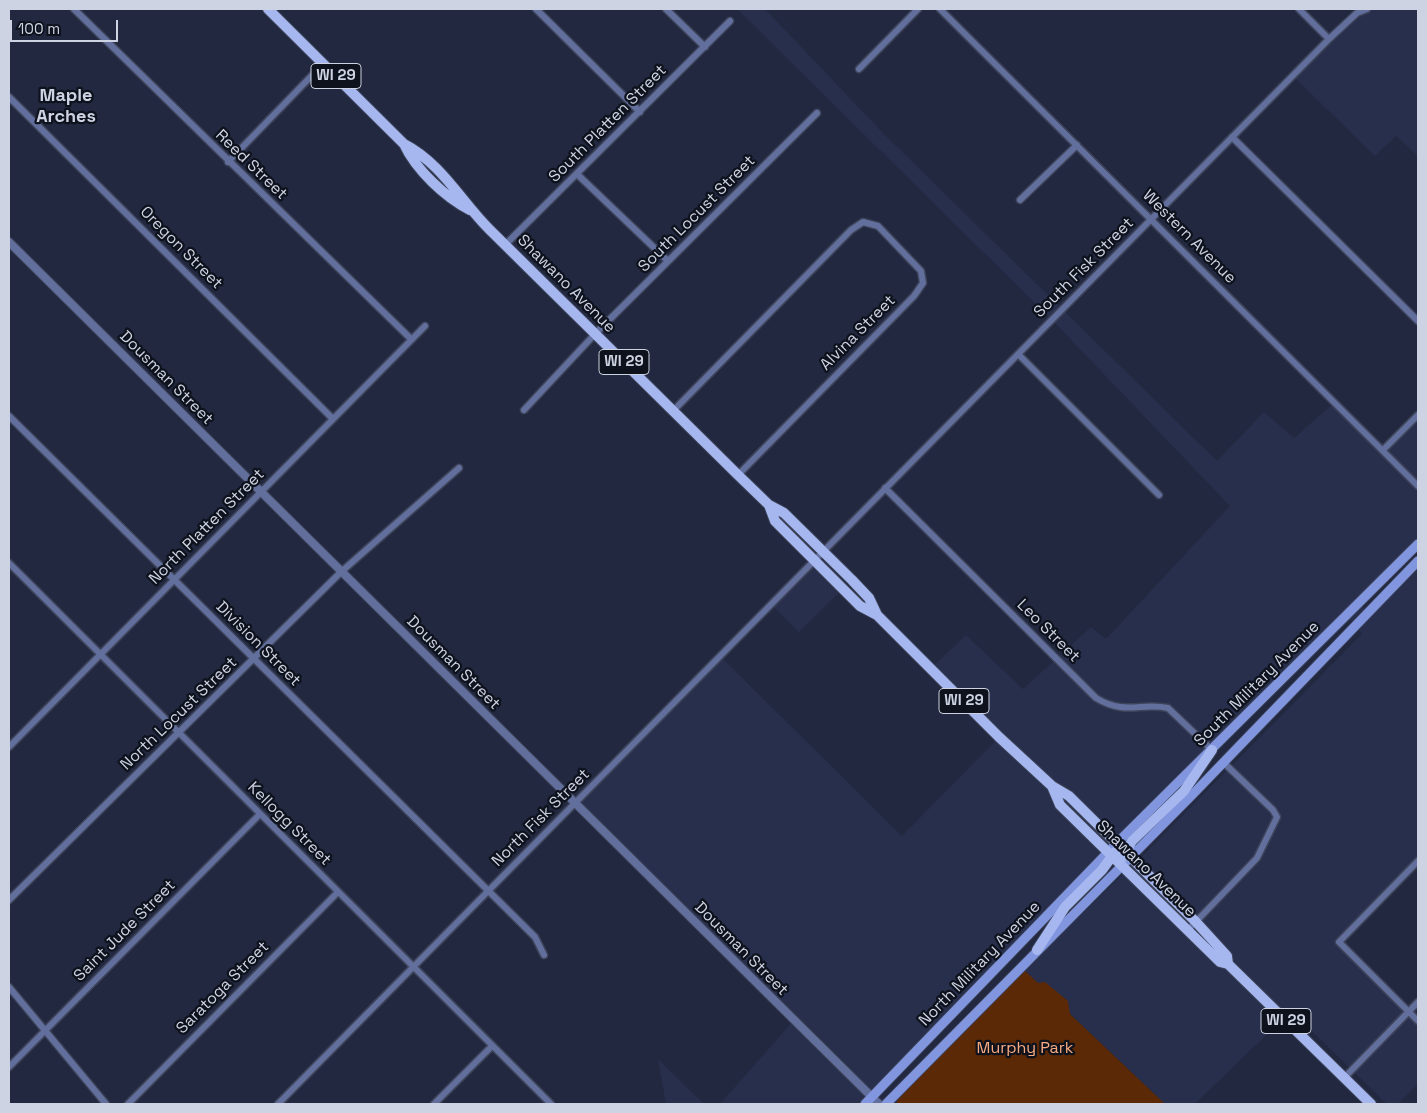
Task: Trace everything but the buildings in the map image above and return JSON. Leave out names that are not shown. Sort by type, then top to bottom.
[{"type":"main road","name":"Shawano Avenue","points":[[268,9],[404,144],[416,150],[446,178],[463,197],[470,210],[673,412],[769,505],[784,513],[869,598],[877,615]]},
{"type":"main road","name":"Shawano Avenue","points":[[769,505],[775,521],[860,606],[877,615],[1052,786],[1068,796],[1196,922],[1228,956],[1228,964]]},
{"type":"main road","name":"South Military Avenue","points":[[1116,844],[1418,544]]},
{"type":"main road","name":"South Military Avenue","points":[[1127,854],[1223,762],[1418,560]]},
{"type":"main road","points":[[1120,865],[1132,841],[1184,791],[1212,750]]},
{"type":"main road","name":"Shawano Avenue","points":[[1052,786],[1060,805],[1220,962],[1228,964],[1370,1104]]},
{"type":"main road","points":[[1037,950],[1065,907],[1110,855],[1116,844]]},
{"type":"main road","name":"North Military Avenue","points":[[865,1104],[1110,855]]},
{"type":"main road","name":"North Military Avenue","points":[[886,1104],[1120,865]]},
{"type":"street","name":"Reed Street","points":[[74,9],[228,162],[411,339]]},
{"type":"street","points":[[536,9],[640,112]]},
{"type":"street","points":[[666,9],[705,46]]},
{"type":"street","points":[[858,69],[918,9]]},
{"type":"street","name":"Western Avenue","points":[[940,9],[1418,486]]},
{"type":"street","points":[[1299,9],[1329,40]]},
{"type":"street","name":"South Fisk Street","points":[[823,552],[1329,40],[1357,13],[1367,9]]},
{"type":"street","name":"South Platten Street","points":[[506,245],[730,21]]},
{"type":"street","points":[[228,162],[323,64]]},
{"type":"street","name":"Oregon Street","points":[[9,97],[333,419]]},
{"type":"street","name":"South Locust Street","points":[[595,334],[818,113]]},
{"type":"street","points":[[1232,137],[1418,321]]},
{"type":"street","points":[[1020,200],[1077,145]]},
{"type":"street","points":[[578,174],[668,261]]},
{"type":"street","name":"Alvina Street","points":[[673,412],[851,230],[863,222],[878,226],[921,270],[922,283],[914,296],[738,475]]},
{"type":"street","name":"Dousman Street","points":[[9,242],[879,1104]]},
{"type":"street","name":"North Platten Street","points":[[9,747],[425,326]]},
{"type":"street","points":[[524,410],[595,334]]},
{"type":"street","points":[[1018,354],[1159,495]]},
{"type":"street","points":[[1383,450],[1418,415]]},
{"type":"street","name":"Division Street","points":[[9,416],[535,937],[544,955]]},
{"type":"street","name":"North Locust Street","points":[[9,900],[341,572],[459,468]]},
{"type":"street","name":"Leo Street","points":[[885,488],[1096,698],[1122,708],[1160,706],[1168,708],[1212,750]]},
{"type":"street","name":"North Fisk Street","points":[[278,1104],[823,552]]},
{"type":"street","name":"Kellogg Street","points":[[9,563],[551,1104]]},
{"type":"street","points":[[1188,930],[1257,858],[1277,817],[1273,810],[1223,762]]},
{"type":"street","name":"Saint Jude Street","points":[[9,1067],[260,814]]},
{"type":"street","points":[[1418,861],[1339,942],[1418,1021]]},
{"type":"street","name":"Saratoga Street","points":[[128,1104],[338,892]]},
{"type":"street","points":[[9,987],[106,1104]]},
{"type":"street","points":[[1344,1078],[1418,1002]]},
{"type":"street","points":[[434,1104],[492,1046]]},
{"type":"shaded area","points":[[737,9],[765,9],[886,136],[1217,461],[1264,412],[1294,438],[1335,402],[1383,450],[1418,415],[1418,544],[1360,603],[1367,613],[1418,561],[1418,861],[1339,942],[1418,1021],[1418,1084],[1398,1104],[1387,1104],[1291,1011],[1195,1104],[1165,1104],[1024,970],[1147,851],[1362,634],[1347,616],[865,1104],[720,1104],[794,1020],[575,803],[720,656],[902,836],[999,737],[931,668],[966,635],[1023,689],[1091,627],[1106,639],[1230,506],[1052,320]]},
{"type":"shaded area","points":[[1363,9],[1418,9],[1418,156],[1396,136],[1375,156],[1293,76]]},
{"type":"shaded area","points":[[814,560],[843,589],[799,632],[771,604]]},
{"type":"shaded area","points":[[658,1059],[704,1104],[666,1104]]},
{"type":"green space","name":"Murphy Park","points":[[1024,970],[1038,983],[1045,982],[1068,1001],[1070,1014],[1165,1104],[897,1104],[897,1099]]},
{"type":"district","name":"Maple Arches","points":[[66,106]]}]
